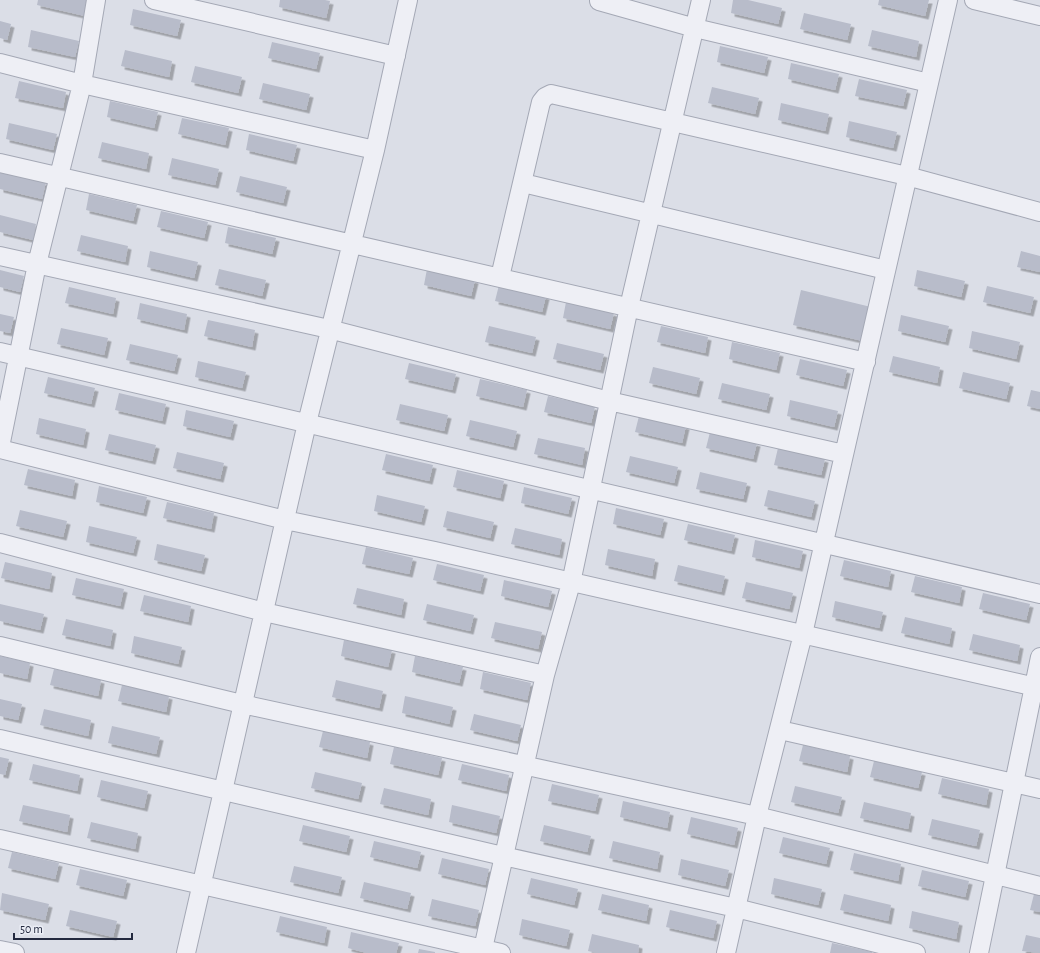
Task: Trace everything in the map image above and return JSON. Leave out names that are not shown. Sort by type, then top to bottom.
[{"type":"street","points":[[96,0],[82,84],[37,264],[0,448],[285,520],[1038,687]]},
{"type":"street","points":[[154,0],[396,56]]},
{"type":"street","points":[[186,953],[306,423],[329,329],[353,243],[408,0]]},
{"type":"street","points":[[483,951],[503,856],[545,675],[571,583],[629,307],[702,0]]},
{"type":"street","points":[[726,953],[757,816],[780,730],[803,634],[948,0]]},
{"type":"street","points":[[974,0],[1040,16]]},
{"type":"street","points":[[599,1],[695,28],[929,83]]},
{"type":"street","points":[[0,63],[82,84],[375,150]]},
{"type":"street","points":[[500,277],[541,102],[550,94],[673,121],[907,176],[1040,212]]},
{"type":"street","points":[[0,162],[866,362]]},
{"type":"street","points":[[523,184],[651,213],[886,270]]},
{"type":"street","points":[[0,256],[329,329],[609,401],[844,454]]},
{"type":"street","points":[[0,352],[1040,594]]},
{"type":"street","points":[[0,543],[264,612],[545,675]]},
{"type":"street","points":[[0,646],[242,704],[757,816],[1040,886]]},
{"type":"street","points":[[979,953],[1015,784],[1024,731],[1038,687],[1040,658]]},
{"type":"street","points":[[780,730],[1040,790]]},
{"type":"street","points":[[0,739],[503,856],[736,908],[916,953]]},
{"type":"street","points":[[0,839],[201,884],[483,951],[501,953]]},
{"type":"street","points":[[0,950],[15,953]]},
{"type":"building","points":[[38,0],[88,0],[85,16],[37,5]]},
{"type":"building","points":[[280,0],[330,1],[326,18],[279,7]]},
{"type":"building","points":[[733,0],[748,0],[782,8],[778,24],[731,13]]},
{"type":"building","points":[[879,0],[929,0],[925,16],[878,5]]},
{"type":"building","points":[[133,9],[181,20],[177,36],[130,25]]},
{"type":"building","points":[[804,13],[851,24],[847,40],[800,29]]},
{"type":"building","points":[[0,21],[11,24],[7,40],[0,38]]},
{"type":"building","points":[[31,30],[79,41],[75,57],[28,47]]},
{"type":"building","points":[[872,30],[919,41],[916,57],[868,46]]},
{"type":"building","points":[[272,42],[320,53],[316,69],[268,58]]},
{"type":"building","points":[[720,46],[768,57],[764,73],[717,62]]},
{"type":"building","points":[[125,50],[172,61],[169,77],[121,66]]},
{"type":"building","points":[[791,63],[839,74],[835,90],[788,79]]},
{"type":"building","points":[[195,66],[242,77],[238,93],[191,82]]},
{"type":"building","points":[[859,79],[907,90],[903,106],[855,96]]},
{"type":"building","points":[[19,81],[66,92],[63,108],[15,98]]},
{"type":"building","points":[[263,83],[310,94],[306,110],[259,99]]},
{"type":"building","points":[[712,87],[759,98],[755,114],[708,103]]},
{"type":"building","points":[[110,101],[158,112],[154,128],[107,117]]},
{"type":"building","points":[[781,103],[829,114],[825,131],[778,120]]},
{"type":"building","points":[[182,118],[229,128],[225,145],[178,134]]},
{"type":"building","points":[[849,121],[897,132],[893,148],[846,137]]},
{"type":"building","points":[[9,123],[57,134],[53,150],[6,139]]},
{"type":"building","points":[[249,134],[297,145],[293,161],[246,150]]},
{"type":"building","points":[[102,142],[149,153],[146,169],[98,158]]},
{"type":"building","points":[[172,158],[219,169],[215,185],[168,175]]},
{"type":"building","points":[[0,172],[46,182],[42,199],[0,189]]},
{"type":"building","points":[[240,176],[287,187],[283,203],[236,192]]},
{"type":"building","points":[[89,194],[137,205],[133,221],[86,210]]},
{"type":"building","points":[[161,211],[208,222],[204,238],[157,227]]},
{"type":"building","points":[[0,215],[36,224],[33,240],[0,232]]},
{"type":"building","points":[[228,227],[276,238],[272,254],[225,243]]},
{"type":"building","points":[[81,235],[128,246],[125,262],[77,251]]},
{"type":"building","points":[[150,251],[198,262],[194,278],[147,267]]},
{"type":"building","points":[[1021,251],[1040,256],[1040,272],[1017,267]]},
{"type":"building","points":[[219,269],[266,280],[262,296],[215,285]]},
{"type":"building","points":[[427,269],[475,280],[471,296],[424,285]]},
{"type":"building","points":[[0,270],[24,276],[20,292],[0,287]]},
{"type":"building","points":[[917,270],[965,281],[961,297],[914,286]]},
{"type":"building","points":[[499,285],[546,296],[542,312],[495,301]]},
{"type":"building","points":[[987,286],[1034,297],[1030,313],[983,302]]},
{"type":"building","points":[[69,287],[116,298],[113,314],[65,303]]},
{"type":"building","points":[[801,290],[871,307],[863,341],[793,325]]},
{"type":"building","points":[[566,302],[614,313],[610,329],[563,318]]},
{"type":"building","points":[[140,303],[187,314],[184,330],[137,319]]},
{"type":"building","points":[[0,314],[14,317],[10,333],[0,331]]},
{"type":"building","points":[[901,315],[949,326],[945,342],[898,331]]},
{"type":"building","points":[[208,320],[255,330],[252,347],[204,336]]},
{"type":"building","points":[[489,326],[536,337],[532,353],[485,342]]},
{"type":"building","points":[[661,326],[708,337],[705,353],[657,342]]},
{"type":"building","points":[[61,328],[108,338],[104,355],[57,344]]},
{"type":"building","points":[[972,331],[1020,342],[1016,359],[969,348]]},
{"type":"building","points":[[732,342],[780,353],[776,370],[729,359]]},
{"type":"building","points":[[557,343],[604,354],[600,370],[553,359]]},
{"type":"building","points":[[130,344],[178,355],[174,371],[126,360]]},
{"type":"building","points":[[893,356],[940,367],[937,383],[889,372]]},
{"type":"building","points":[[800,359],[847,370],[843,386],[796,375]]},
{"type":"building","points":[[198,361],[246,372],[242,388],[195,377]]},
{"type":"building","points":[[409,363],[456,374],[452,390],[405,379]]},
{"type":"building","points":[[653,367],[700,378],[696,394],[649,383]]},
{"type":"building","points":[[963,372],[1010,383],[1006,399],[959,388]]},
{"type":"building","points":[[48,377],[95,388],[91,404],[44,393]]},
{"type":"building","points":[[480,379],[527,390],[523,407],[476,396]]},
{"type":"building","points":[[722,383],[770,394],[766,410],[718,399]]},
{"type":"building","points":[[1031,390],[1040,392],[1040,409],[1027,406]]},
{"type":"building","points":[[119,393],[166,404],[162,421],[115,410]]},
{"type":"building","points":[[548,396],[595,407],[591,423],[544,412]]},
{"type":"building","points":[[790,400],[838,411],[834,427],[787,416]]},
{"type":"building","points":[[400,404],[448,415],[444,431],[396,420]]},
{"type":"building","points":[[186,410],[234,421],[230,437],[183,426]]},
{"type":"building","points":[[639,416],[686,426],[682,443],[635,432]]},
{"type":"building","points":[[39,418],[86,429],[83,445],[36,434]]},
{"type":"building","points":[[470,420],[517,431],[513,447],[466,436]]},
{"type":"building","points":[[710,432],[757,443],[753,459],[706,448]]},
{"type":"building","points":[[109,434],[156,445],[152,461],[105,450]]},
{"type":"building","points":[[538,438],[585,448],[582,465],[534,454]]},
{"type":"building","points":[[778,448],[825,459],[821,475],[774,465]]},
{"type":"building","points":[[177,452],[224,463],[220,479],[173,468]]},
{"type":"building","points":[[386,454],[433,465],[429,481],[382,470]]},
{"type":"building","points":[[630,456],[678,467],[674,483],[626,472]]},
{"type":"building","points":[[28,469],[75,480],[72,496],[24,485]]},
{"type":"building","points":[[457,470],[504,481],[500,498],[453,487]]},
{"type":"building","points":[[700,472],[747,483],[743,499],[696,489]]},
{"type":"building","points":[[99,486],[147,497],[143,513],[96,502]]},
{"type":"building","points":[[524,487],[572,498],[568,514],[521,503]]},
{"type":"building","points":[[768,490],[815,501],[811,517],[764,506]]},
{"type":"building","points":[[377,495],[425,506],[421,522],[374,511]]},
{"type":"building","points":[[167,502],[214,513],[211,529],[163,518]]},
{"type":"building","points":[[616,508],[664,519],[660,535],[613,524]]},
{"type":"building","points":[[20,510],[67,521],[63,537],[16,526]]},
{"type":"building","points":[[447,511],[494,522],[490,538],[443,527]]},
{"type":"building","points":[[688,524],[735,535],[731,551],[684,540]]},
{"type":"building","points":[[89,526],[137,537],[133,553],[86,542]]},
{"type":"building","points":[[515,528],[562,539],[559,555],[511,544]]},
{"type":"building","points":[[755,540],[803,551],[799,568],[752,557]]},
{"type":"building","points":[[157,544],[205,555],[201,571],[154,560]]},
{"type":"building","points":[[366,547],[413,558],[409,574],[362,564]]},
{"type":"building","points":[[608,549],[655,559],[652,576],[605,565]]},
{"type":"building","points":[[844,560],[891,571],[888,587],[840,576]]},
{"type":"building","points":[[5,562],[52,573],[49,589],[1,578]]},
{"type":"building","points":[[437,564],[484,575],[480,591],[433,580]]},
{"type":"building","points":[[678,565],[725,576],[721,592],[674,581]]},
{"type":"building","points":[[915,576],[962,587],[959,603],[911,592]]},
{"type":"building","points":[[76,578],[124,589],[120,606],[72,595]]},
{"type":"building","points":[[504,580],[552,591],[548,607],[501,596]]},
{"type":"building","points":[[746,582],[793,593],[789,609],[742,598]]},
{"type":"building","points":[[357,588],[404,599],[401,615],[353,604]]},
{"type":"building","points":[[983,593],[1030,604],[1026,620],[979,609]]},
{"type":"building","points":[[144,595],[191,606],[188,622],[140,611]]},
{"type":"building","points":[[835,601],[883,612],[879,628],[832,617]]},
{"type":"building","points":[[0,604],[44,614],[40,630],[0,621]]},
{"type":"building","points":[[427,604],[474,615],[470,631],[423,620]]},
{"type":"building","points":[[905,617],[952,628],[949,644],[901,633]]},
{"type":"building","points":[[66,619],[113,630],[110,646],[62,635]]},
{"type":"building","points":[[495,622],[542,632],[538,649],[491,638]]},
{"type":"building","points":[[973,634],[1020,645],[1017,661],[969,650]]},
{"type":"building","points":[[134,636],[182,647],[178,664],[131,653]]},
{"type":"building","points":[[344,640],[392,650],[388,667],[341,656]]},
{"type":"building","points":[[0,656],[30,663],[27,679],[0,673]]},
{"type":"building","points":[[415,656],[463,667],[459,683],[412,672]]},
{"type":"building","points":[[54,669],[101,680],[98,696],[50,685]]},
{"type":"building","points":[[483,672],[531,683],[527,700],[480,689]]},
{"type":"building","points":[[336,680],[383,691],[379,708],[332,697]]},
{"type":"building","points":[[122,685],[169,696],[166,712],[118,701]]},
{"type":"building","points":[[405,696],[453,707],[449,724],[402,713]]},
{"type":"building","points":[[0,699],[22,704],[18,720],[0,716]]},
{"type":"building","points":[[44,709],[91,720],[88,736],[40,725]]},
{"type":"building","points":[[474,714],[521,725],[517,741],[470,730]]},
{"type":"building","points":[[112,726],[160,737],[156,754],[108,743]]},
{"type":"building","points":[[323,731],[370,742],[367,758],[319,747]]},
{"type":"building","points":[[803,745],[850,756],[847,772],[799,761]]},
{"type":"building","points":[[394,747],[442,758],[438,775],[390,764]]},
{"type":"building","points":[[0,757],[9,759],[5,775],[0,774]]},
{"type":"building","points":[[874,761],[922,772],[918,788],[870,777]]},
{"type":"building","points":[[33,764],[80,775],[77,791],[29,780]]},
{"type":"building","points":[[462,764],[509,775],[506,791],[458,780]]},
{"type":"building","points":[[315,772],[362,783],[358,799],[311,788]]},
{"type":"building","points":[[942,778],[989,789],[986,805],[938,794]]},
{"type":"building","points":[[101,780],[148,791],[144,808],[97,797]]},
{"type":"building","points":[[552,784],[599,795],[595,811],[548,801]]},
{"type":"building","points":[[795,786],[842,797],[838,813],[791,802]]},
{"type":"building","points":[[384,788],[431,799],[428,815],[380,804]]},
{"type":"building","points":[[623,801],[670,812],[667,828],[620,817]]},
{"type":"building","points":[[864,802],[911,813],[908,829],[860,818]]},
{"type":"building","points":[[23,805],[70,815],[67,832],[19,821]]},
{"type":"building","points":[[452,805],[500,816],[496,833],[449,822]]},
{"type":"building","points":[[691,817],[738,828],[734,845],[687,834]]},
{"type":"building","points":[[932,819],[980,830],[976,846],[928,835]]},
{"type":"building","points":[[91,822],[138,833],[135,849],[87,838]]},
{"type":"building","points":[[303,825],[350,836],[346,852],[299,841]]},
{"type":"building","points":[[544,825],[591,836],[587,852],[540,841]]},
{"type":"building","points":[[783,837],[830,848],[826,864],[779,853]]},
{"type":"building","points":[[374,841],[421,852],[417,868],[370,857]]},
{"type":"building","points":[[613,841],[660,852],[657,869],[609,858]]},
{"type":"building","points":[[12,852],[59,863],[55,879],[8,868]]},
{"type":"building","points":[[854,853],[901,864],[898,881],[850,870]]},
{"type":"building","points":[[442,858],[489,869],[485,885],[438,874]]},
{"type":"building","points":[[681,859],[729,870],[725,886],[678,875]]},
{"type":"building","points":[[294,866],[342,877],[338,893],[290,882]]},
{"type":"building","points":[[80,869],[127,880],[123,896],[76,885]]},
{"type":"building","points":[[922,870],[969,881],[965,897],[918,886]]},
{"type":"building","points":[[531,878],[578,889],[574,905],[527,894]]},
{"type":"building","points":[[774,878],[822,889],[818,905],[771,894]]},
{"type":"building","points":[[364,882],[411,893],[407,909],[360,898]]},
{"type":"building","points":[[2,893],[49,904],[45,920],[0,910]]},
{"type":"building","points":[[602,894],[649,905],[646,921],[598,910]]},
{"type":"building","points":[[844,894],[891,905],[888,921],[840,910]]},
{"type":"building","points":[[1034,894],[1040,895],[1040,912],[1030,910]]},
{"type":"building","points":[[432,899],[479,910],[475,926],[428,916]]},
{"type":"building","points":[[70,910],[117,921],[113,937],[66,926]]},
{"type":"building","points":[[670,910],[717,921],[713,938],[666,927]]},
{"type":"building","points":[[912,911],[959,922],[956,939],[909,928]]},
{"type":"building","points":[[280,916],[327,927],[324,943],[276,932]]},
{"type":"building","points":[[522,919],[570,930],[566,946],[519,935]]},
{"type":"building","points":[[351,932],[399,943],[396,953],[367,953],[348,948]]},
{"type":"building","points":[[592,934],[639,945],[638,953],[597,953],[588,951]]},
{"type":"building","points":[[1026,935],[1040,938],[1040,953],[1022,951]]},
{"type":"building","points":[[832,943],[872,952],[872,953],[830,953]]},
{"type":"building","points":[[419,949],[435,952],[435,953],[418,953]]}]
